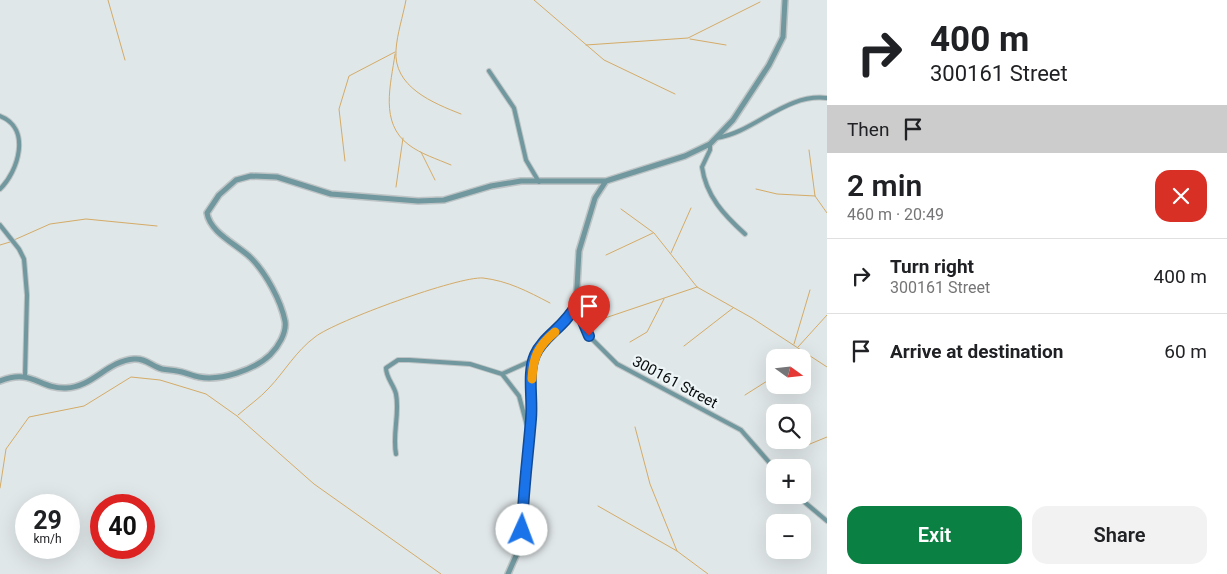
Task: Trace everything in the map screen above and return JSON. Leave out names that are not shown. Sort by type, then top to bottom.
[{"type":"street","points":[[0,381],[26,376],[59,388],[75,387],[89,382],[118,362],[142,359],[163,369],[208,378],[241,371],[267,358],[285,331],[285,319],[278,301],[251,258],[214,228],[208,220],[206,213],[219,195],[243,177],[277,177],[330,194],[418,201],[444,200],[491,186],[539,182],[606,181],[686,156],[710,144],[733,120],[776,53],[783,37],[785,0]]},
{"type":"street","points":[[489,71],[514,108],[526,160],[539,182]]},
{"type":"street","points":[[716,138],[736,133],[779,109],[815,98],[827,98]]},
{"type":"street","points":[[0,116],[9,120],[19,143],[16,167],[12,176],[0,190]]},
{"type":"street","points":[[710,144],[709,152],[702,167],[709,192],[724,213],[745,234]]},
{"type":"street","points":[[508,574],[519,549],[530,435],[533,360],[539,347],[570,317],[576,305],[582,238],[591,208],[606,181]]},
{"type":"street","points":[[0,225],[20,249],[24,259],[27,295],[26,376]]},
{"type":"street","name":"300161 Street","points":[[576,305],[587,334],[617,364],[741,430],[766,459]]},
{"type":"street","points":[[396,454],[394,444],[396,393],[386,374],[386,368],[398,360],[470,364],[502,374],[520,396],[530,435]]},
{"type":"street","points":[[502,374],[533,360]]},
{"type":"street","points":[[807,504],[827,521]]},
{"type":"waterway","points":[[108,0],[125,60]]},
{"type":"waterway","points":[[406,0],[396,50],[397,63],[401,74],[408,84],[427,99],[461,114]]},
{"type":"waterway","points":[[534,0],[604,60],[675,94]]},
{"type":"waterway","points":[[586,45],[688,38],[760,2]]},
{"type":"waterway","points":[[690,39],[726,45]]},
{"type":"waterway","points":[[345,161],[339,109],[349,76],[395,52]]},
{"type":"waterway","points":[[395,54],[389,102],[394,126],[409,145],[424,154],[451,165]]},
{"type":"waterway","points":[[396,187],[403,138]]},
{"type":"waterway","points":[[809,150],[815,196],[827,213]]},
{"type":"waterway","points":[[421,152],[435,180]]},
{"type":"waterway","points":[[756,189],[777,194],[815,196]]},
{"type":"waterway","points":[[671,253],[691,208]]},
{"type":"waterway","points":[[621,209],[654,233],[697,287],[752,318],[827,367]]},
{"type":"waterway","points":[[14,240],[50,224],[86,219],[157,226]]},
{"type":"waterway","points":[[606,255],[653,233]]},
{"type":"waterway","points":[[0,245],[10,242]]},
{"type":"waterway","points":[[238,415],[275,382],[296,355],[315,337],[346,321],[398,301],[449,284],[483,278],[509,284],[550,303]]},
{"type":"waterway","points":[[605,318],[697,287]]},
{"type":"waterway","points":[[794,344],[810,290]]},
{"type":"waterway","points":[[630,342],[647,332],[664,299]]},
{"type":"waterway","points":[[684,346],[733,308]]},
{"type":"waterway","points":[[798,347],[827,315]]},
{"type":"waterway","points":[[0,488],[6,449],[29,417],[84,406],[131,377],[160,380],[206,394],[237,416],[314,484],[441,574]]},
{"type":"waterway","points":[[745,395],[766,382]]},
{"type":"waterway","points":[[635,427],[650,484],[677,551]]},
{"type":"waterway","points":[[811,444],[827,437]]},
{"type":"waterway","points":[[598,506],[677,551],[708,574]]},
{"type":"slow traffic","points":[[532,379],[535,354],[539,347],[555,332]]},
{"type":"route","points":[[522,530],[522,501],[531,418],[533,360],[535,354],[539,347],[570,317],[576,305],[584,329],[589,336]]}]
